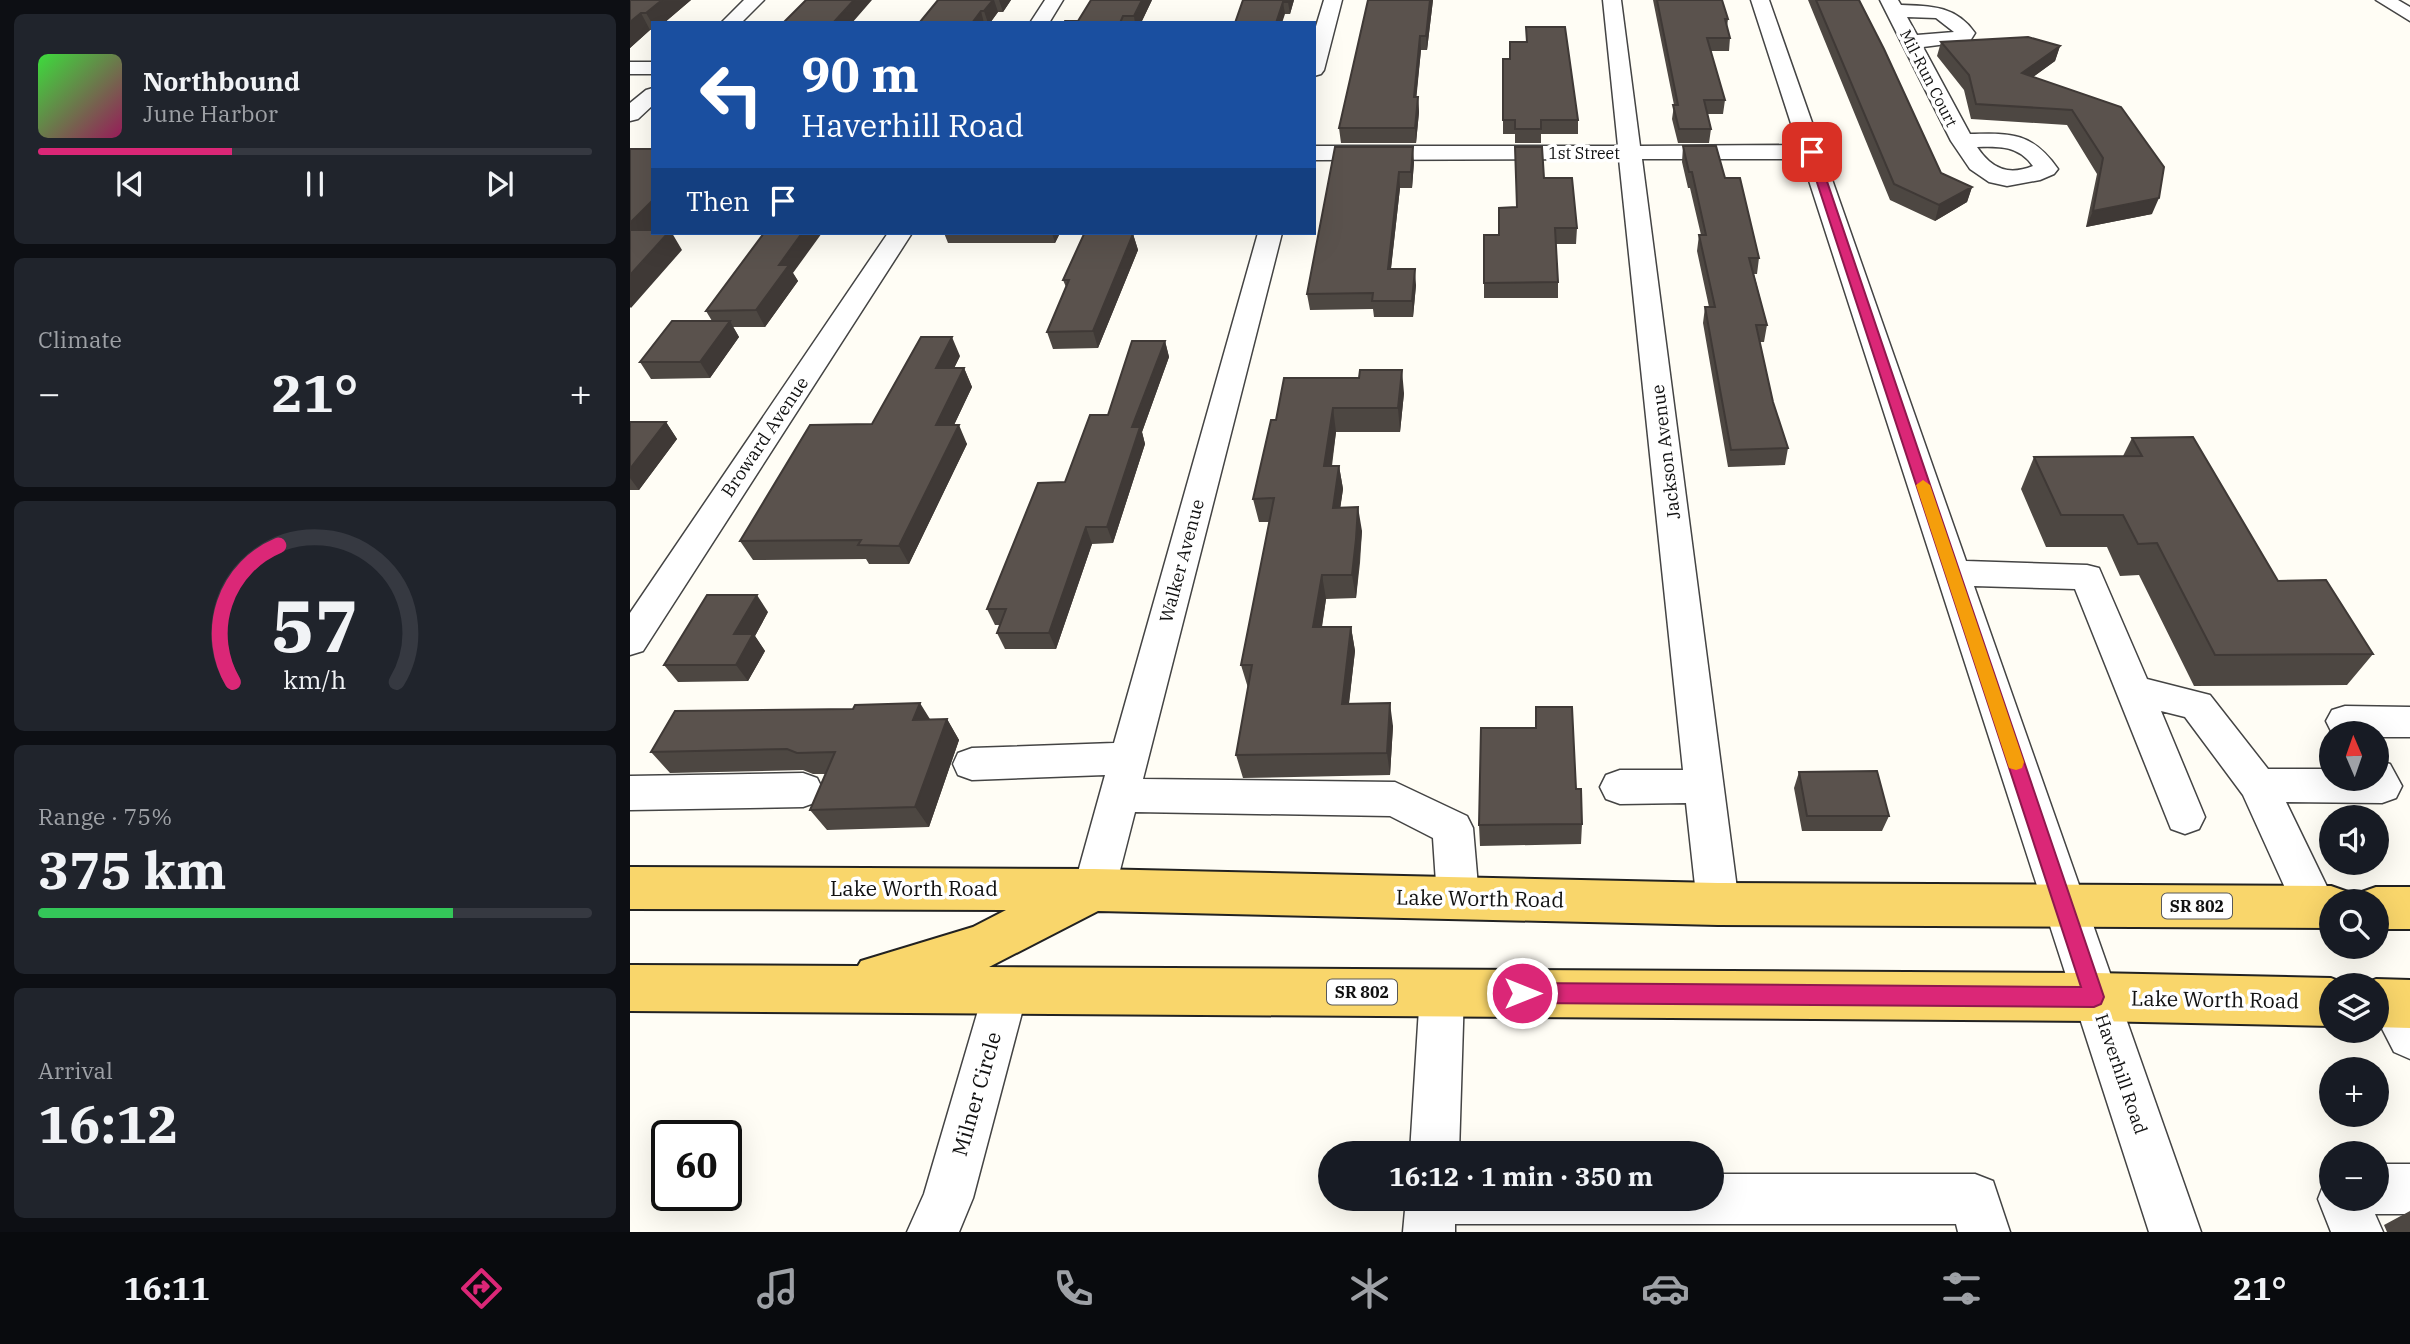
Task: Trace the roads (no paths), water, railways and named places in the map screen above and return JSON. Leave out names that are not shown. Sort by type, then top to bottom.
[{"type":"main road","name":"Lake Worth Road","points":[[630,888],[1094,890],[1718,904],[2319,907]]},
{"type":"main road","points":[[836,989],[982,947],[1094,890]]},
{"type":"main road","points":[[2389,908],[2410,908]]},
{"type":"main road","name":"Lake Worth Road","points":[[630,988],[2094,997],[2319,1002]]},
{"type":"street","points":[[732,21],[755,0]]},
{"type":"street","points":[[1040,21],[1054,0]]},
{"type":"street","points":[[1316,63],[1333,0]]},
{"type":"street","name":"Jackson Avenue","points":[[1612,0],[1718,904]]},
{"type":"street","name":"Haverhill Road","points":[[1760,0],[2175,1232]]},
{"type":"street","points":[[2385,0],[2410,15]]},
{"type":"street","points":[[1892,6],[1946,14],[1958,21],[1965,33],[1963,37],[1954,40],[1910,41]]},
{"type":"street","name":"Mil-Run Court","points":[[1892,6],[1966,148]]},
{"type":"street","points":[[630,68],[651,68]]},
{"type":"street","points":[[630,114],[651,96]]},
{"type":"street","name":"1st Street","points":[[1316,153],[1812,152]]},
{"type":"street","name":"Broward Avenue","points":[[630,640],[899,235]]},
{"type":"street","name":"Walker Avenue","points":[[1094,890],[1269,235]]},
{"type":"street","points":[[1952,573],[2087,577],[2185,817]]},
{"type":"street","points":[[2133,690],[2197,705],[2258,785],[2319,899]]},
{"type":"street","points":[[2389,722],[2410,722]]},
{"type":"street","points":[[972,764],[1395,799],[1453,828],[1458,898]]},
{"type":"street","points":[[2258,785],[2319,785]]},
{"type":"street","points":[[1620,787],[1704,786]]},
{"type":"street","points":[[630,793],[803,790]]},
{"type":"street","name":"Milner Circle","points":[[942,1221],[1006,990]]},
{"type":"street","points":[[1434,1141],[1442,992]]},
{"type":"street","points":[[2389,1189],[2410,1189]]},
{"type":"street","points":[[1724,1199],[1975,1199],[1984,1232]]},
{"type":"street","points":[[1429,1232],[1430,1211]]},
{"type":"street","points":[[2348,1211],[2357,1232]]}]
